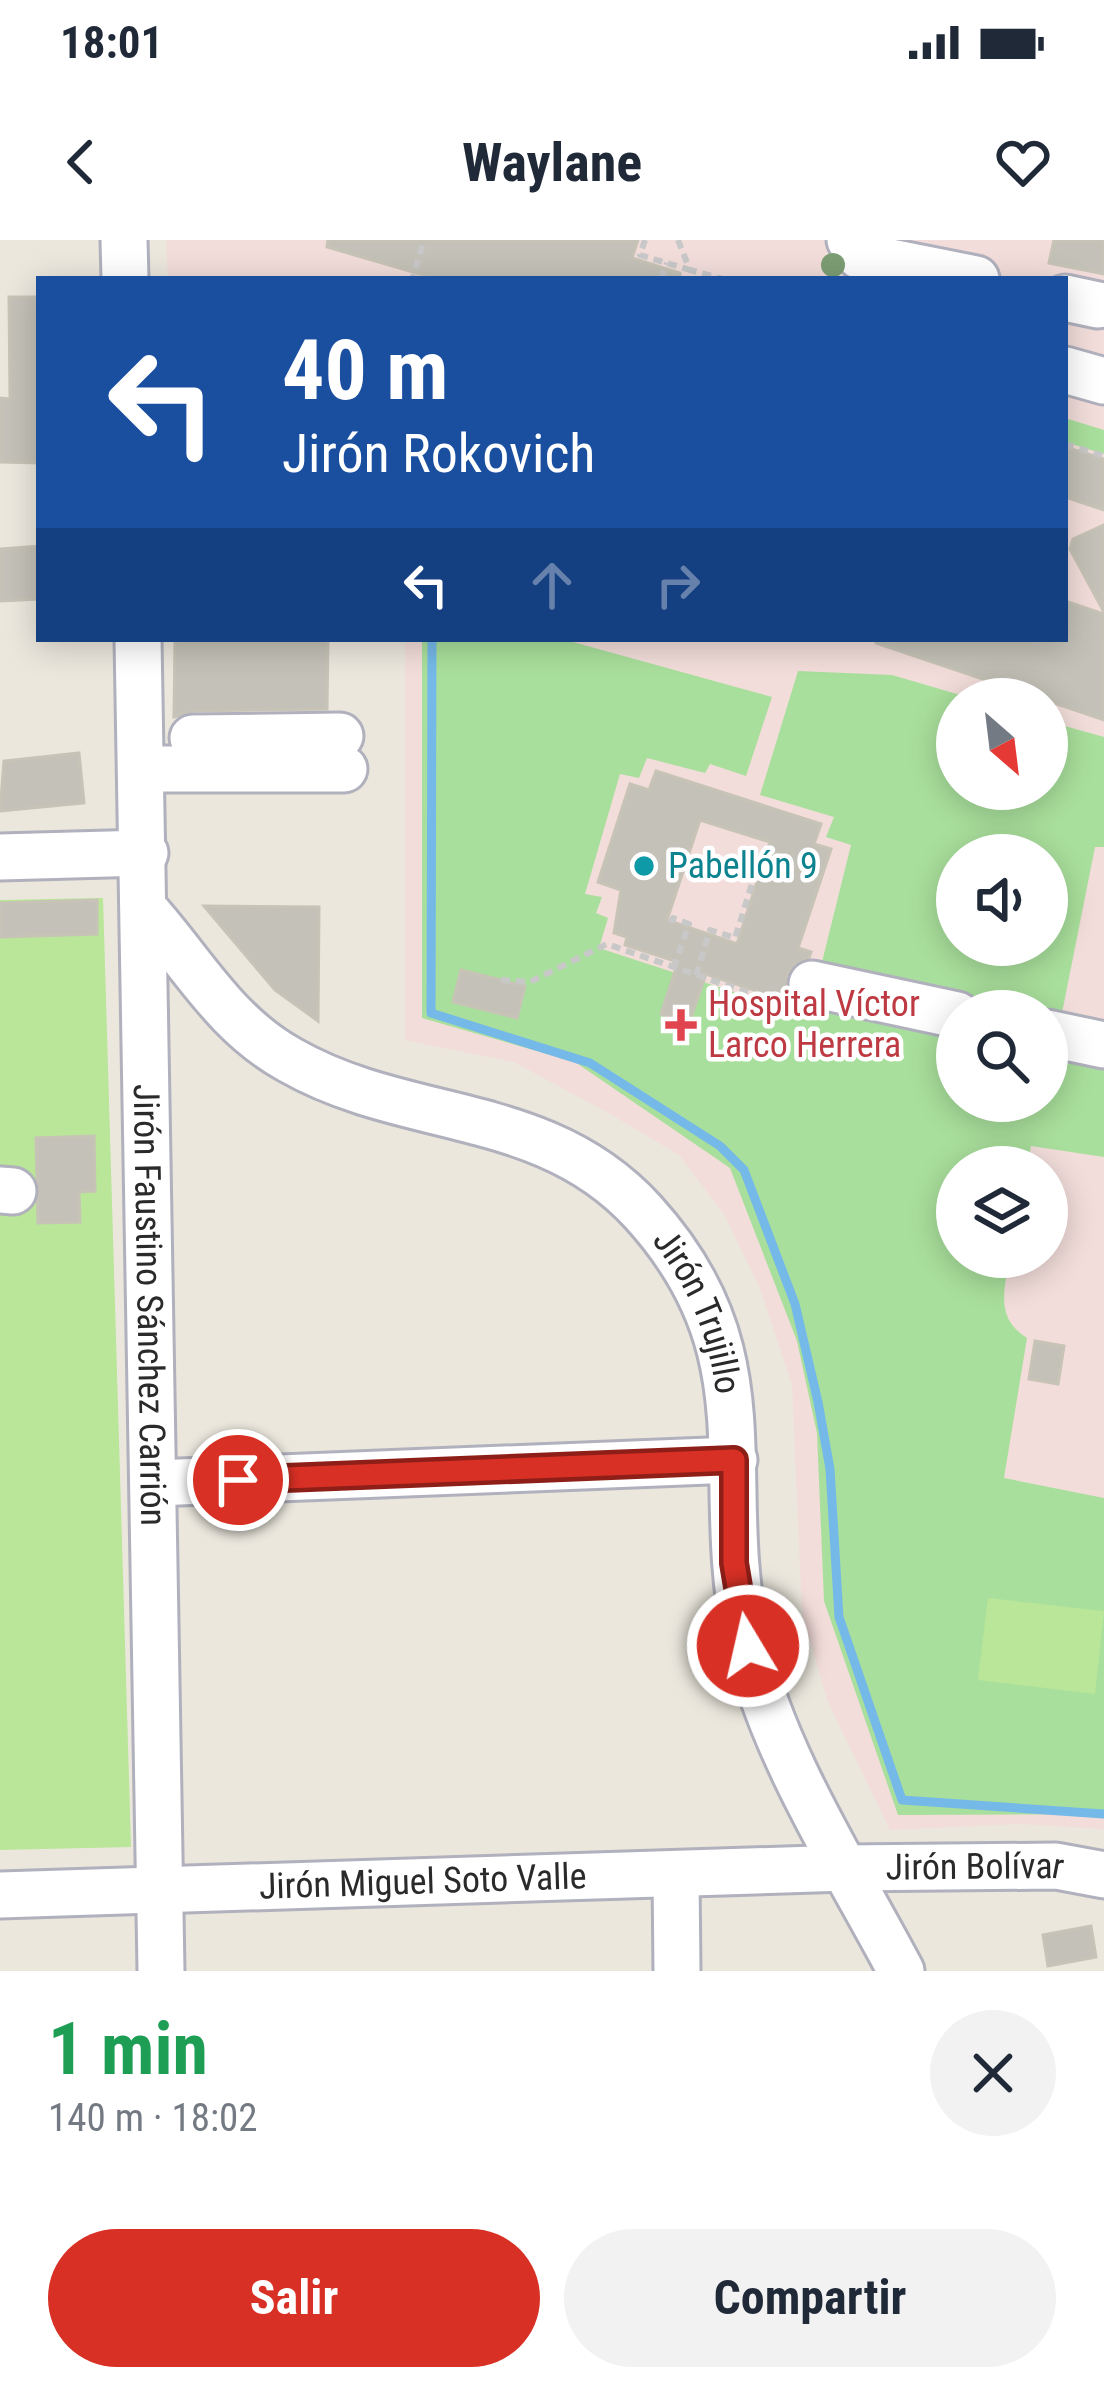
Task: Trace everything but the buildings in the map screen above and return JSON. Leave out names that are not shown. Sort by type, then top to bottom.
[{"type":"street","points":[[124,240],[125,276]]},
{"type":"street","points":[[850,240],[860,256],[961,276]]},
{"type":"street","points":[[1068,371],[1104,382]]},
{"type":"street","name":"Jirón Faustino Sánchez Carrión","points":[[138,642],[161,1971]]},
{"type":"street","points":[[142,754],[342,753]]},
{"type":"street","points":[[0,857],[145,853]]},
{"type":"street","name":"Jirón Trujillo","points":[[146,911],[197,979],[250,1034],[316,1074],[511,1129],[574,1154],[615,1184],[660,1232],[713,1319],[728,1373],[734,1563],[748,1646],[796,1774],[901,1971]]},
{"type":"street","points":[[147,991],[162,975],[177,971],[197,979]]},
{"type":"street","points":[[804,996],[936,1012]]},
{"type":"street","points":[[1068,1038],[1104,1045]]},
{"type":"street","points":[[154,1483],[734,1460]]},
{"type":"street","name":"Jirón Bolívar","points":[[846,1868],[1056,1866],[1104,1875]]},
{"type":"street","name":"Jirón Miguel Soto Valle","points":[[0,1894],[846,1868]]},
{"type":"street","points":[[676,1875],[677,1971]]},
{"type":"path","points":[[413,276],[424,240]]},
{"type":"path","points":[[645,240],[640,255],[712,276]]},
{"type":"path","points":[[678,240],[690,270]]},
{"type":"path","points":[[662,276],[667,263]]},
{"type":"path","points":[[1068,445],[1104,456]]},
{"type":"path","points":[[696,975],[710,930],[734,940],[757,868]]},
{"type":"path","points":[[671,923],[673,918],[689,924],[674,968]]},
{"type":"path","points":[[501,980],[530,982],[607,944],[696,975],[804,996]]},
{"type":"shaded area","name":"Hospital Víctor Larco Herrera","points":[[166,240],[1104,240],[1104,1829],[1019,1824],[890,1830],[828,1702],[802,1613],[792,1385],[759,1286],[724,1214],[679,1155],[514,1062],[405,1040],[405,642],[1068,642],[1068,276],[168,276]]},
{"type":"green space","points":[[1068,419],[1104,430],[1104,454],[1068,443]]},
{"type":"green space","points":[[422,642],[573,642],[772,697],[746,776],[710,764],[705,773],[647,758],[639,778],[620,774],[585,894],[602,897],[596,913],[608,918],[599,948],[789,1010],[874,1014],[936,1026],[936,1122],[1068,1122],[1068,1051],[1104,1058],[1104,1157],[1068,1152],[1068,1146],[936,1146],[936,1278],[1006,1278],[1006,1312],[1027,1338],[1004,1478],[1104,1498],[1104,1814],[898,1815],[824,1601],[817,1433],[797,1341],[730,1168],[575,1062],[422,1018]]},
{"type":"green space","points":[[798,671],[892,675],[936,688],[936,810],[1068,810],[1068,727],[1104,737],[1104,847],[1095,847],[1067,990],[936,991],[820,970],[851,845],[826,837],[834,817],[760,795]]},
{"type":"green space","points":[[103,898],[131,1847],[0,1850],[0,900]]},
{"type":"green space","points":[[988,1598],[1104,1611],[1095,1694],[978,1680]]},
{"type":"waterway","points":[[432,642],[431,1013],[590,1063],[720,1146],[744,1170],[795,1304],[830,1469],[839,1617],[902,1800],[1104,1814]]},
{"type":"place","name":"Pabellón 9","points":[[644,866]]},
{"type":"place","name":"Hospital Víctor Larco Herrera","points":[[681,1025]]},
{"type":"route","points":[[238,1480],[734,1460],[734,1563],[748,1646]]}]
